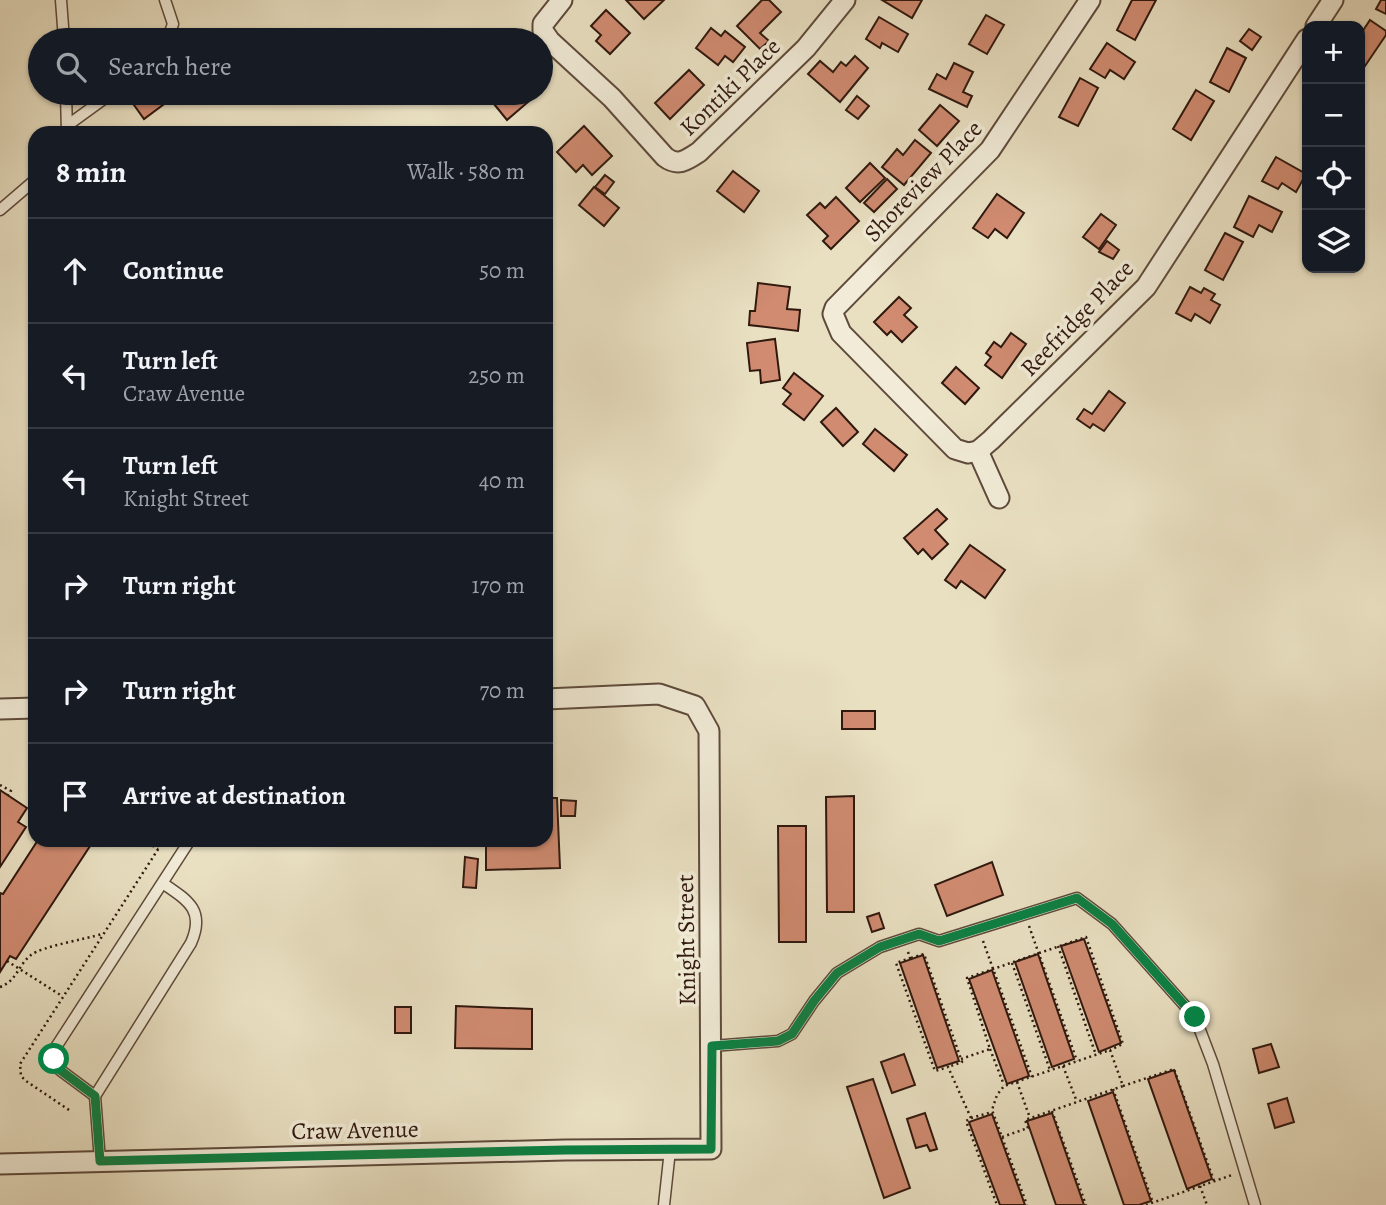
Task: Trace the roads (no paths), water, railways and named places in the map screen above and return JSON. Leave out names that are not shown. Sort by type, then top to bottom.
[{"type":"street","name":"Kontiki Place","points":[[543,28],[543,24],[562,0]]},
{"type":"street","name":"Kontiki Place","points":[[553,44],[612,98],[665,156],[672,162],[684,162],[699,152],[806,48],[845,0]]},
{"type":"street","name":"Shoreview Place","points":[[978,452],[968,453],[956,449],[841,333],[833,314],[835,308],[990,150],[1090,0]]},
{"type":"street","points":[[1319,21],[1333,0]]},
{"type":"street","name":"Reefridge Place","points":[[978,452],[1146,287],[1302,47]]},
{"type":"street","points":[[978,452],[999,498]]},
{"type":"street","name":"Knight Street","points":[[553,699],[659,694],[695,706],[709,731],[711,1149]]},
{"type":"street","points":[[0,709],[28,708]]},
{"type":"street","name":"Craw Avenue","points":[[0,1164],[711,1149]]},
{"type":"lane","points":[[61,0],[63,28]]},
{"type":"lane","points":[[165,0],[173,24],[172,28]]},
{"type":"lane","points":[[67,105],[68,126]]},
{"type":"lane","points":[[72,126],[97,105]]},
{"type":"lane","points":[[0,210],[28,186]]},
{"type":"lane","points":[[95,1096],[60,1070],[54,1059],[56,1047],[186,847]]},
{"type":"lane","points":[[100,1161],[95,1096],[197,930],[197,917],[191,905],[164,884]]},
{"type":"lane","points":[[712,1046],[778,1041],[792,1034],[837,973],[880,947],[919,934],[939,941],[1077,898],[1112,924],[1195,1017],[1213,1064],[1255,1205]]},
{"type":"lane","points":[[664,1205],[670,1150]]}]
